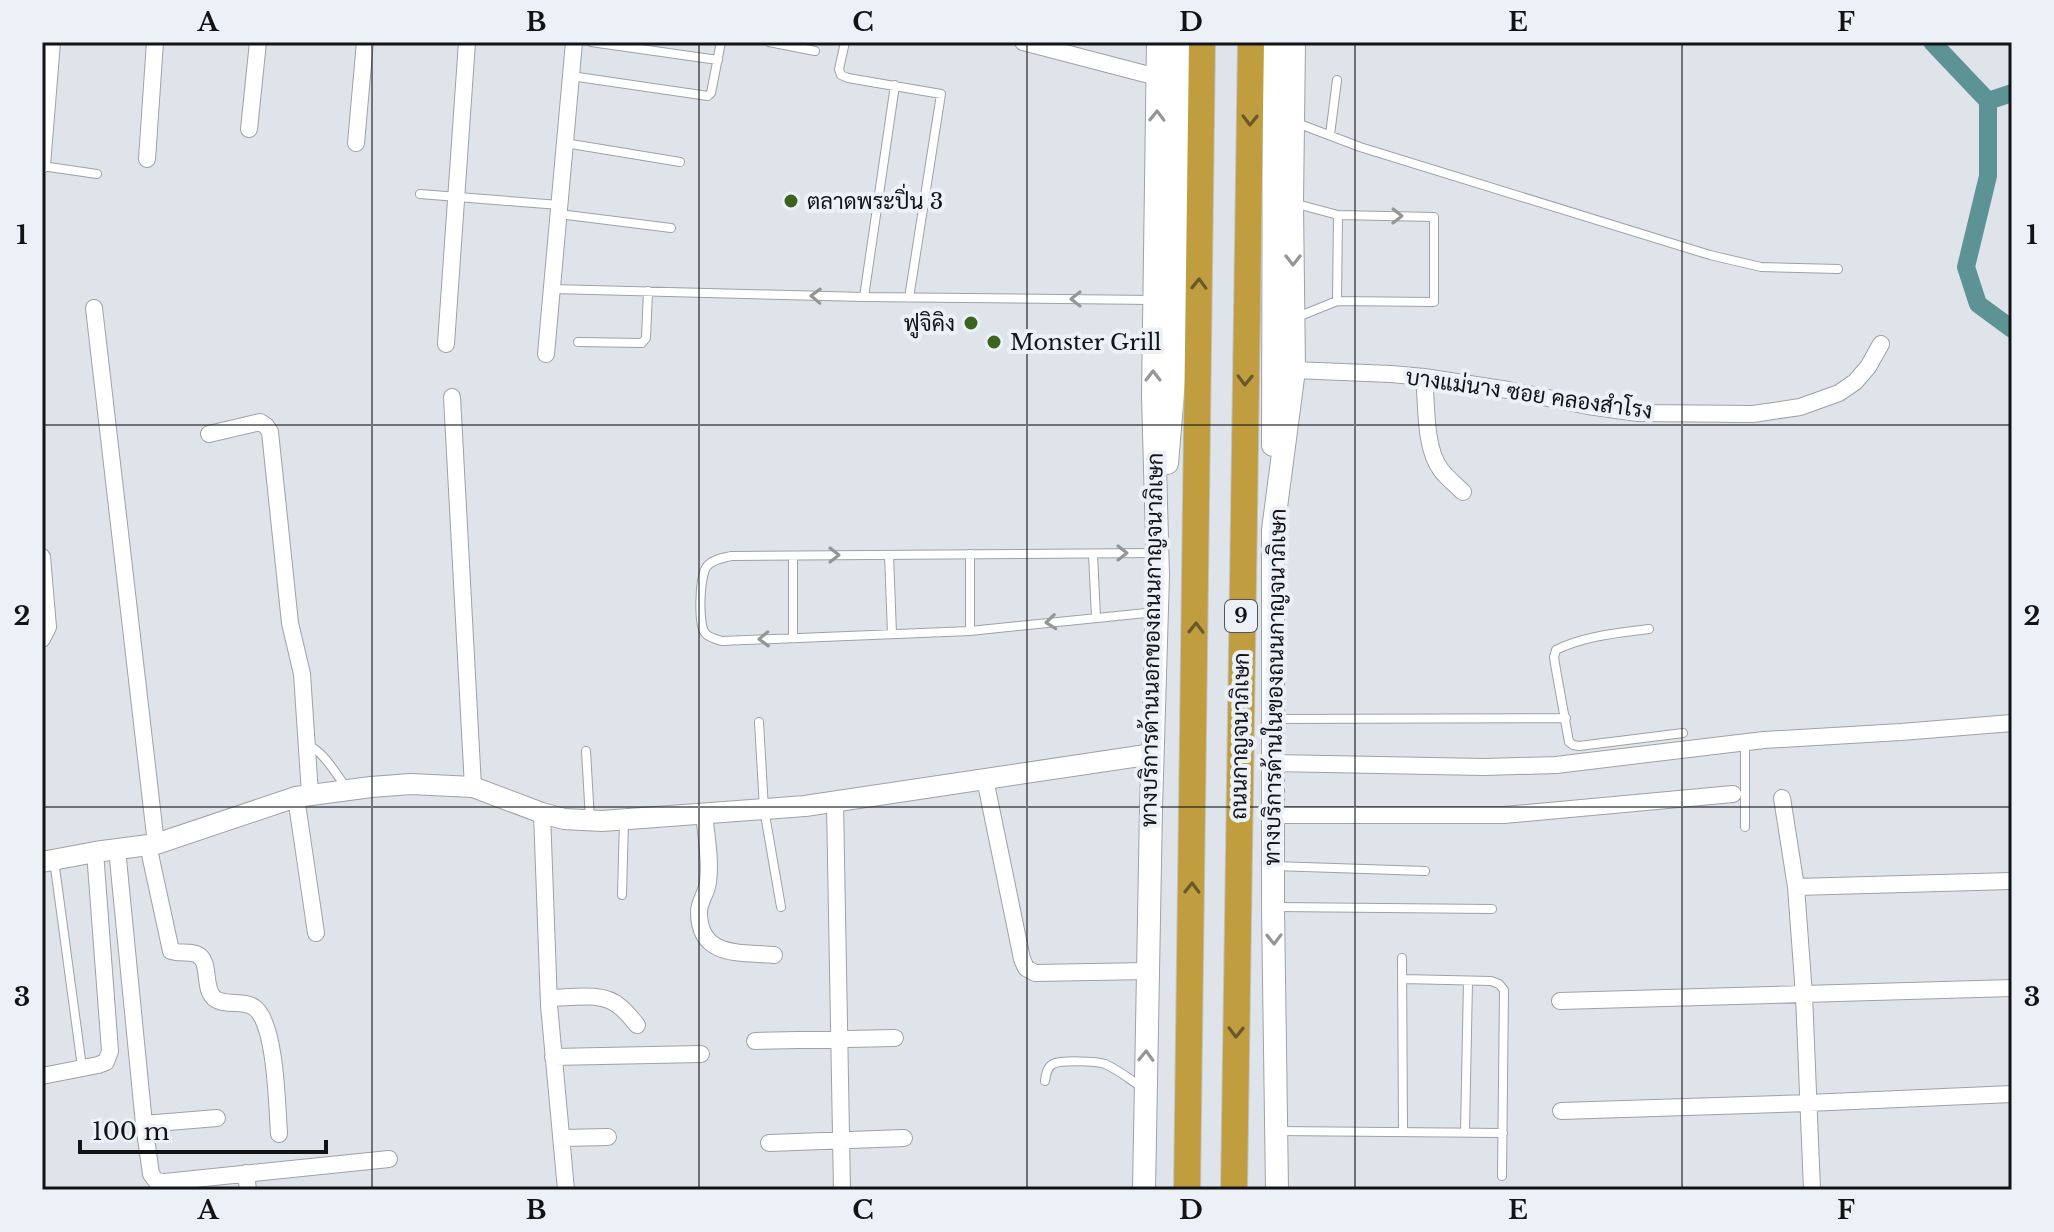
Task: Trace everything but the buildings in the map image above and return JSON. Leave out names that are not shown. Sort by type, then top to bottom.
[{"type":"highway","name":"ถนนกาญจนาภิเษก","points":[[1187,1190],[1202,42]]},
{"type":"highway","name":"ถนนกาญจนาภิเษก","points":[[1234,1190],[1251,42]]},
{"type":"main road","name":"ทางบริการด้านนอกของถนนกาญจนาภิเษก","points":[[1144,1190],[1157,612],[1153,396],[1158,42]]},
{"type":"main road","points":[[1157,564],[1175,368],[1180,42]]},
{"type":"main road","points":[[1273,530],[1274,42]]},
{"type":"main road","name":"ทางบริการด้านในของถนนกาญจนาภิเษก","points":[[1277,1190],[1273,530],[1294,370],[1294,42]]},
{"type":"street","points":[[42,166],[52,42]]},
{"type":"street","points":[[147,159],[155,42]]},
{"type":"street","points":[[249,129],[258,42]]},
{"type":"street","points":[[356,143],[365,42]]},
{"type":"street","points":[[446,344],[467,42]]},
{"type":"street","points":[[546,354],[574,42]]},
{"type":"street","points":[[1023,42],[1157,77]]},
{"type":"street","points":[[94,308],[152,844],[171,951],[200,957],[205,964],[208,987],[214,998],[255,1008],[265,1020],[270,1038],[279,1134]]},
{"type":"street","name":"บางแม่นาง ซอย คลองสำโรง","points":[[1294,370],[1424,377],[1638,413],[1753,414],[1800,407],[1839,393],[1855,382],[1868,367],[1881,344]]},
{"type":"street","points":[[1424,377],[1432,453],[1441,471],[1463,492]]},
{"type":"street","points":[[452,397],[473,787]]},
{"type":"street","points":[[209,434],[260,422],[270,432],[290,623],[302,674],[307,745],[303,796],[316,933]]},
{"type":"street","points":[[42,557],[48,627],[42,639]]},
{"type":"street","points":[[1273,763],[1484,767],[1556,765],[1745,742],[2012,723]]},
{"type":"street","points":[[48,861],[152,844],[303,796],[348,789],[411,784],[473,787],[542,813],[590,821],[835,803],[1153,754]]},
{"type":"street","points":[[985,779],[1026,968],[1035,973],[1148,971]]},
{"type":"street","points":[[1273,815],[1533,814],[1733,794]]},
{"type":"street","points":[[1782,798],[1796,887],[1812,1190]]},
{"type":"street","points":[[835,803],[842,1190]]},
{"type":"street","points":[[542,813],[549,998],[566,1190]]},
{"type":"street","points":[[704,813],[708,884],[700,904],[701,930],[709,943],[726,952],[774,955]]},
{"type":"street","points":[[117,849],[144,1124],[151,1174],[156,1181],[247,1181],[389,1159]]},
{"type":"street","points":[[42,1076],[106,1062],[110,1051],[95,852]]},
{"type":"street","points":[[1796,887],[2012,881]]},
{"type":"street","points":[[1560,1001],[2012,988]]},
{"type":"street","points":[[549,998],[600,997],[619,1005],[637,1025]]},
{"type":"street","points":[[755,1041],[895,1038]]},
{"type":"street","points":[[553,1057],[701,1054]]},
{"type":"street","points":[[1561,1111],[2012,1094]]},
{"type":"street","points":[[144,1124],[217,1118]]},
{"type":"street","points":[[562,1138],[608,1137]]},
{"type":"street","points":[[769,1143],[904,1138]]},
{"type":"lane","points":[[591,42],[631,45],[718,60]]},
{"type":"lane","points":[[571,76],[703,96],[711,93],[721,42]]},
{"type":"lane","points":[[769,42],[815,51]]},
{"type":"lane","points":[[845,42],[839,69],[841,75],[941,94],[909,298]]},
{"type":"lane","points":[[1330,135],[1337,80]]},
{"type":"lane","points":[[864,297],[895,85]]},
{"type":"lane","points":[[1293,122],[1360,147],[1710,255],[1761,267],[1838,269]]},
{"type":"lane","points":[[565,143],[680,162]]},
{"type":"lane","points":[[42,166],[97,174]]},
{"type":"lane","points":[[420,194],[559,210],[671,228]]},
{"type":"lane","points":[[1292,203],[1338,215],[1434,217],[1434,302],[1337,301],[1294,318]]},
{"type":"lane","points":[[1337,301],[1338,215]]},
{"type":"lane","points":[[553,289],[909,298],[1154,300]]},
{"type":"lane","points":[[578,342],[642,343],[646,338],[648,291]]},
{"type":"lane","points":[[970,554],[970,631]]},
{"type":"lane","points":[[1093,554],[1096,618]]},
{"type":"lane","points":[[1157,564],[1093,554],[731,556],[716,559],[707,565],[702,574],[701,624],[713,639],[722,641],[970,631],[1157,612]]},
{"type":"lane","points":[[889,555],[892,634]]},
{"type":"lane","points":[[793,556],[793,638]]},
{"type":"lane","points":[[1649,629],[1571,643],[1556,650],[1554,657],[1569,742],[1579,746],[1683,733]]},
{"type":"lane","points":[[1274,719],[1566,718]]},
{"type":"lane","points":[[759,722],[764,809],[781,907]]},
{"type":"lane","points":[[1745,742],[1745,827]]},
{"type":"lane","points":[[307,745],[322,754],[348,789]]},
{"type":"lane","points":[[586,751],[590,821]]},
{"type":"lane","points":[[622,895],[624,819]]},
{"type":"lane","points":[[48,861],[82,1068]]},
{"type":"lane","points":[[1273,866],[1425,871]]},
{"type":"lane","points":[[1273,907],[1492,909]]},
{"type":"lane","points":[[1402,958],[1403,1131]]},
{"type":"lane","points":[[1402,979],[1491,981],[1504,990],[1502,1176]]},
{"type":"lane","points":[[1465,1132],[1468,981]]},
{"type":"lane","points":[[1045,1081],[1050,1064],[1098,1062],[1145,1090]]},
{"type":"lane","points":[[1276,1131],[1503,1133]]},
{"type":"waterway","points":[[1932,42],[1988,101],[1988,176],[1966,267],[1978,304],[2012,329]]},
{"type":"waterway","points":[[1988,101],[2012,93]]},
{"type":"place","name":"ตลาดพระปิ่น 3","points":[[791,201]]},
{"type":"place","name":"ฟูจิคิง","points":[[971,323]]},
{"type":"place","name":"Monster Grill","points":[[994,342]]}]
